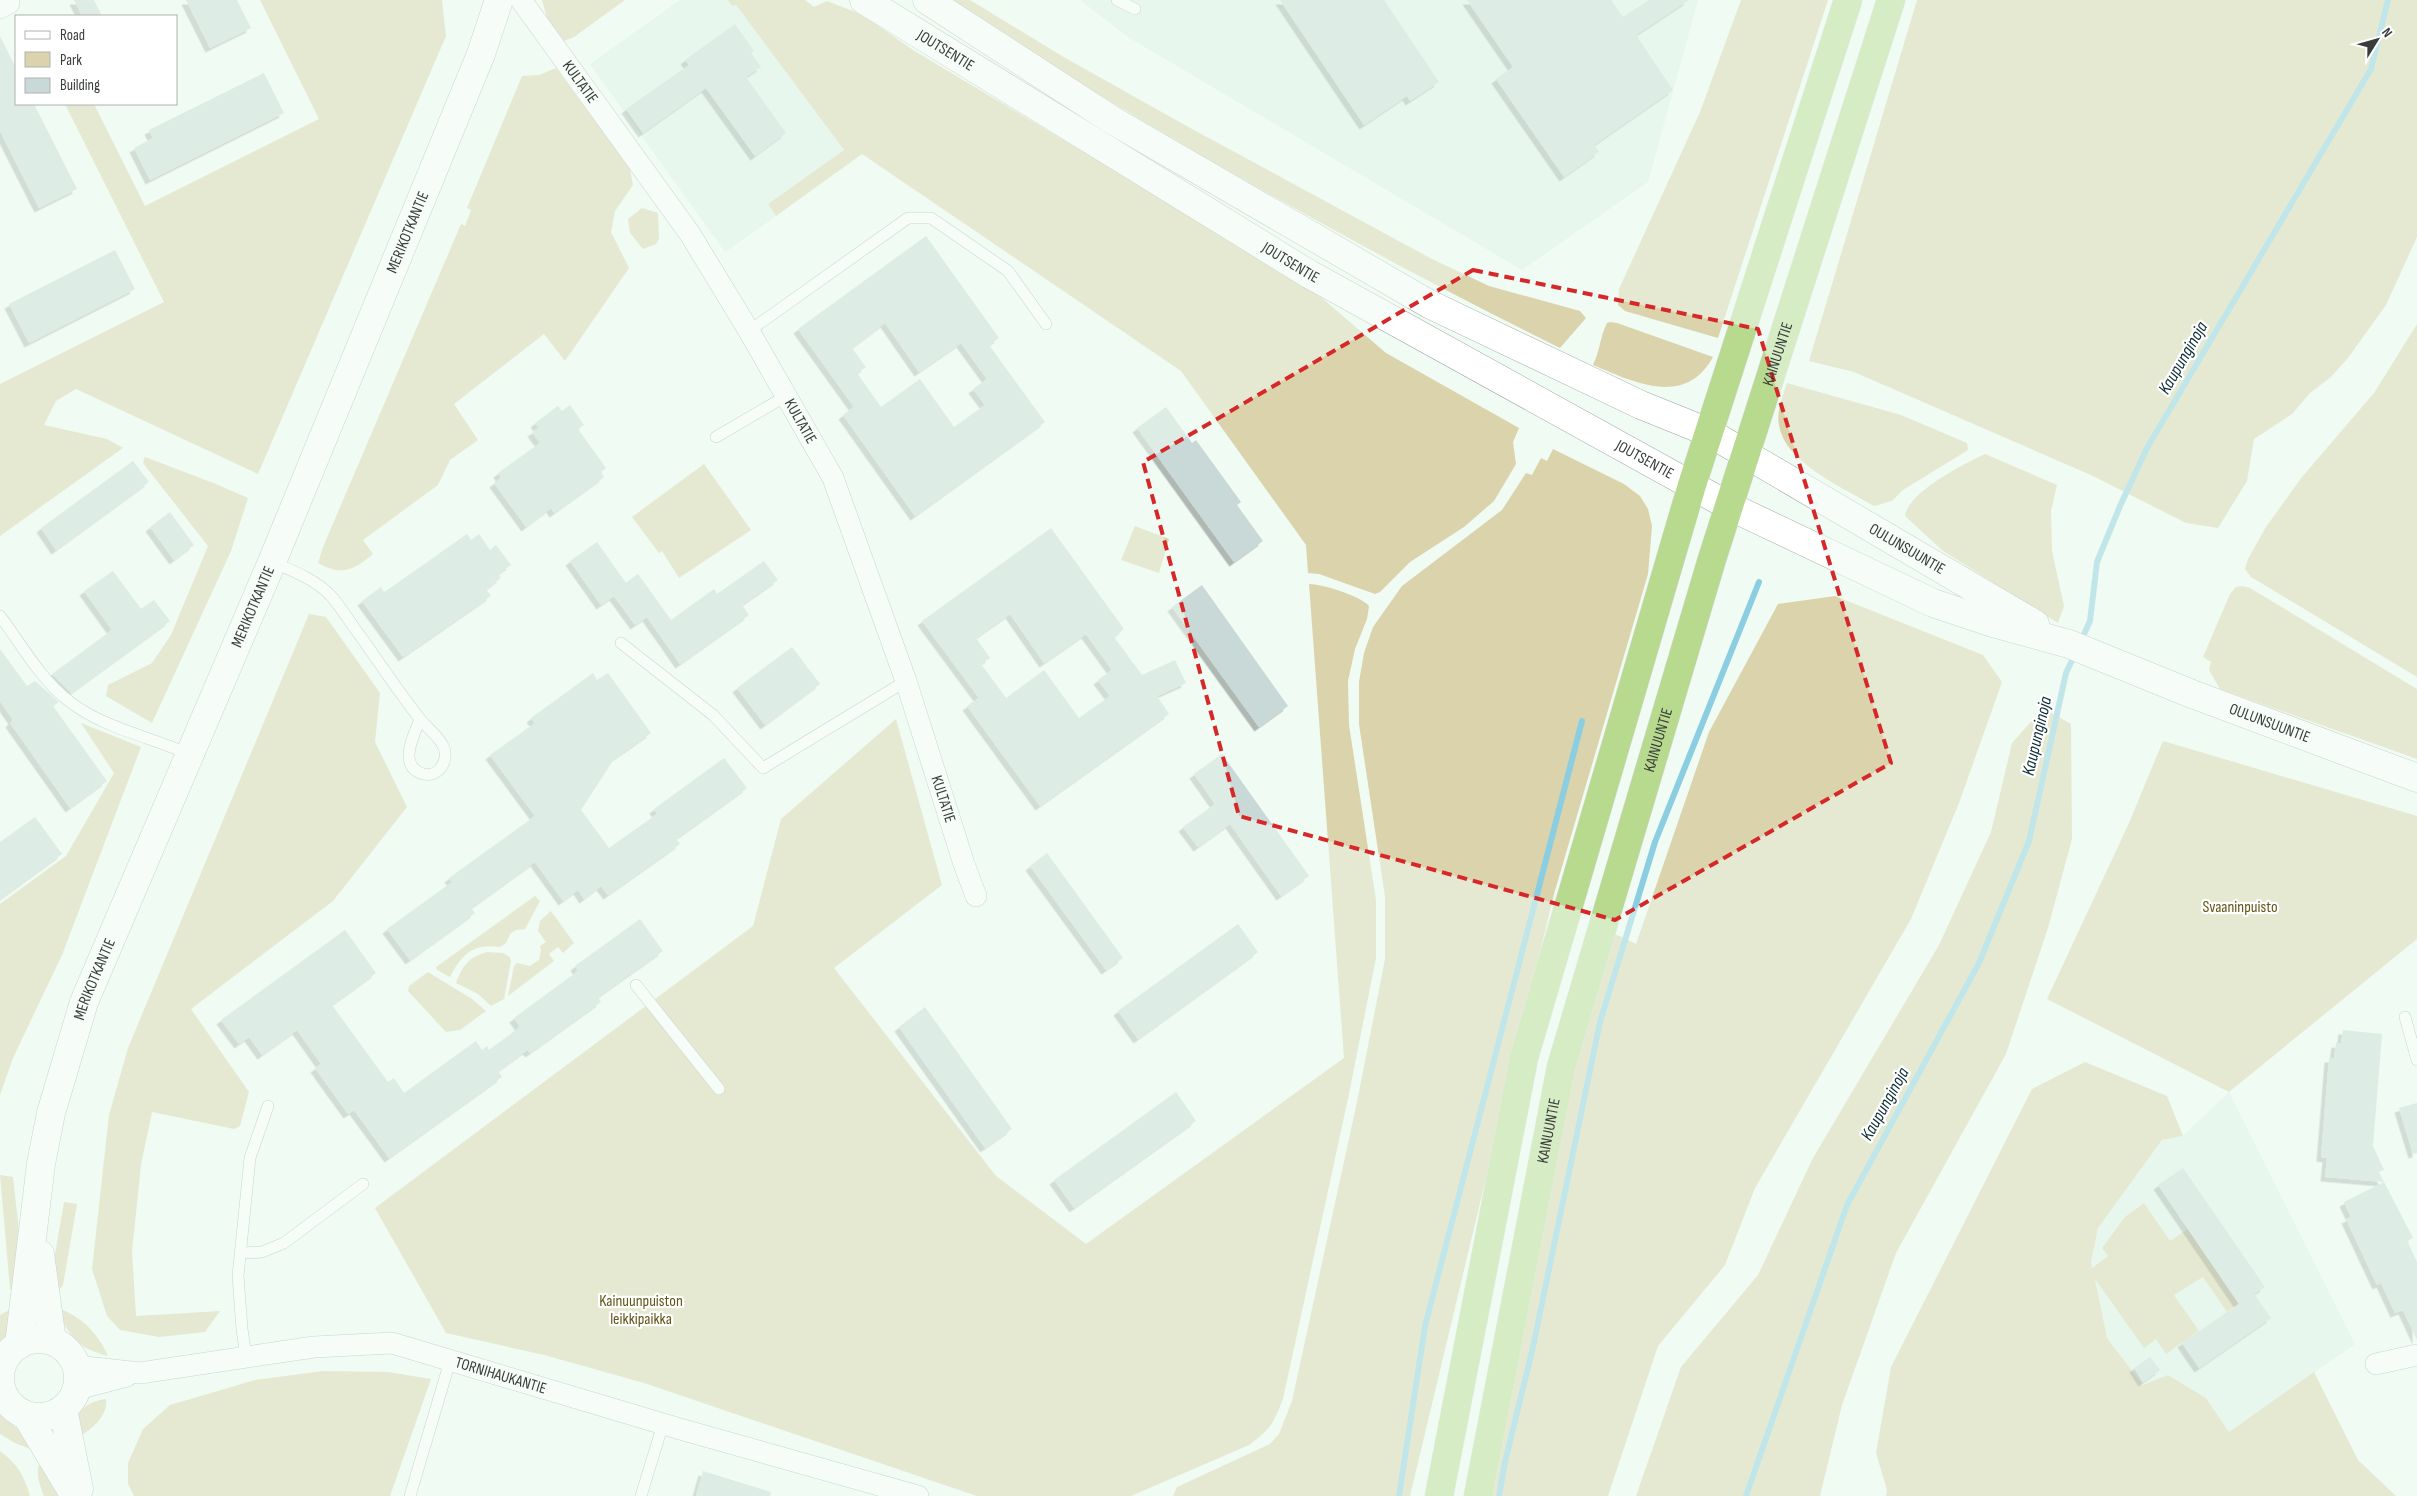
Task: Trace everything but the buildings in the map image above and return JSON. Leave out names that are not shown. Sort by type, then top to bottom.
[{"type":"highway","points":[[1439,1496],[1524,1058],[1708,432],[1848,0]]},
{"type":"highway","name":"KAINUUNTIE","points":[[1478,1496],[1561,1067],[1608,905],[1746,452],[1891,0]]},
{"type":"main road","name":"MERIKOTKANTIE","points":[[5,1369],[36,1220],[41,1164],[51,1113],[81,1012],[272,562],[481,54],[498,0]]},
{"type":"main road","name":"JOUTSENTIE","points":[[864,0],[1310,274],[1730,506]]},
{"type":"main road","name":"JOUTSENTIE","points":[[927,0],[1112,120],[1429,304],[1641,405],[1708,432],[1746,452]]},
{"type":"main road","name":"OULUNSUUNTIE","points":[[1746,452],[1998,614],[2192,694],[2417,778]]},
{"type":"main road","name":"OULUNSUUNTIE","points":[[1730,506],[1934,602],[1998,614]]},
{"type":"main road","name":"MERIKOTKANTIE","points":[[36,1220],[52,1342]]},
{"type":"main road","points":[[72,1388],[47,1417],[26,1415],[15,1409],[6,1399],[5,1369],[35,1340],[52,1342],[63,1347],[72,1388],[80,1496]]},
{"type":"main road","points":[[26,1415],[75,1496]]},
{"type":"street","name":"KULTATIE","points":[[521,0],[690,234],[749,331],[833,478],[906,681],[964,864],[976,896]]},
{"type":"street","name":"TORNIHAUKANTIE","points":[[72,1388],[140,1373],[314,1347],[392,1343],[663,1424],[918,1496]]},
{"type":"street","points":[[2376,1364],[2417,1355]]},
{"type":"lane","points":[[1117,0],[1135,9]]},
{"type":"lane","points":[[749,331],[908,218],[931,218],[1008,272],[1046,324]]},
{"type":"lane","points":[[716,436],[786,396]]},
{"type":"lane","points":[[272,562],[306,577],[331,596],[420,719],[444,746],[446,756],[444,764],[434,774],[425,775],[415,770],[408,760],[408,750],[420,719]]},
{"type":"lane","points":[[0,616],[45,679],[70,702],[100,720],[189,754]]},
{"type":"lane","points":[[621,644],[713,715],[763,768],[906,681]]},
{"type":"lane","points":[[636,985],[720,1089]]},
{"type":"lane","points":[[2405,1017],[2417,1060]]},
{"type":"lane","points":[[246,1357],[238,1276],[250,1158],[268,1106]]},
{"type":"lane","points":[[241,1253],[262,1252],[284,1243],[363,1184]]},
{"type":"lane","points":[[410,1496],[450,1361]]},
{"type":"lane","points":[[641,1496],[663,1424]]},
{"type":"highlighted area","points":[[1473,270],[1758,329],[1891,763],[1615,920],[1239,816],[1143,462]]},
{"type":"shaded area","points":[[680,0],[728,0],[732,6],[736,5],[844,150],[768,204],[776,216],[725,252],[590,64]]},
{"type":"shaded area","points":[[1080,0],[1698,0],[1648,182],[1522,270],[1128,37]]},
{"type":"shaded area","points":[[2229,1092],[2355,1344],[2229,1432],[2206,1398],[2168,1375],[2143,1385],[2107,1338],[2091,1262],[2098,1228],[2162,1140],[2183,1136]]},
{"type":"green space","points":[[260,0],[442,0],[446,36],[258,474],[76,389],[56,401],[44,425],[107,439],[123,448],[0,536],[0,384],[164,302],[66,105],[94,105],[145,206],[319,119]]},
{"type":"green space","points":[[542,0],[625,0],[574,37],[564,41],[547,18]]},
{"type":"green space","points":[[728,0],[805,0],[814,7],[827,1],[863,15],[913,50],[1308,286],[1386,353],[1519,428],[1513,442],[1516,464],[1494,501],[1464,527],[1410,562],[1380,592],[1375,594],[1319,574],[1308,573],[1306,545],[1181,371],[862,154],[776,216],[768,204],[844,150],[736,5],[732,6]]},
{"type":"green space","points":[[946,0],[970,0],[1062,56],[1183,124],[1432,259],[1489,286],[1580,311],[1586,318],[1560,348],[1403,267],[1248,182],[1096,93]]},
{"type":"green space","points":[[1741,0],[1828,0],[1718,338],[1625,311],[1618,305],[1619,289],[1700,112]]},
{"type":"green space","points":[[1917,0],[2417,0],[2417,237],[2386,305],[2348,358],[2331,377],[2310,393],[2292,414],[2254,439],[2247,481],[2218,528],[2186,523],[2093,476],[1854,372],[1809,361]]},
{"type":"green space","points":[[556,68],[630,169],[633,185],[615,211],[611,232],[629,268],[565,361],[544,334],[454,404],[478,440],[450,460],[438,485],[363,540],[373,554],[347,570],[326,567],[318,563],[323,547],[461,224],[465,226],[471,210],[467,208],[522,76],[539,75]]},
{"type":"green space","points":[[642,208],[658,213],[659,239],[656,244],[643,249],[630,233],[628,219]]},
{"type":"green space","points":[[1610,322],[1713,357],[1701,373],[1688,382],[1674,386],[1658,386],[1625,378],[1593,365],[1605,328],[1607,323]]},
{"type":"green space","points":[[2417,324],[2417,677],[2251,577],[2245,569],[2248,559],[2266,527],[2302,477],[2374,393]]},
{"type":"green space","points":[[1787,383],[1901,415],[1967,443],[1968,450],[1903,490],[1892,501],[1874,506],[1818,473],[1792,451],[1784,439],[1778,420],[1780,404]]},
{"type":"green space","points":[[1553,449],[1624,484],[1640,496],[1648,509],[1652,526],[1648,574],[1554,894],[1410,1496],[1173,1496],[1177,1487],[1270,1444],[1279,1434],[1292,1401],[1358,1097],[1385,959],[1385,897],[1359,724],[1359,682],[1364,653],[1373,627],[1402,586],[1502,510],[1526,473],[1532,475],[1541,458],[1547,461]]},
{"type":"green space","points":[[1985,454],[2057,485],[2051,511],[2052,551],[2064,606],[2058,623],[1943,551],[1905,516],[1908,507],[1926,488]]},
{"type":"green space","points":[[145,457],[248,498],[231,551],[152,723],[106,696],[108,685],[152,663],[171,635],[208,546],[143,463]]},
{"type":"green space","points":[[704,464],[751,530],[679,578],[662,551],[659,553],[632,517]]},
{"type":"green space","points":[[1135,526],[1169,539],[1159,573],[1121,560]]},
{"type":"green space","name":"Kainuunpuiston leikkipaikka","points":[[1309,584],[1341,591],[1358,598],[1369,606],[1367,619],[1355,649],[1348,681],[1349,725],[1376,900],[1376,958],[1349,1094],[1283,1399],[1274,1420],[1262,1435],[1249,1445],[1131,1496],[977,1496],[644,1383],[544,1355],[446,1333],[375,1208],[753,926],[781,819],[896,719],[942,885],[834,968],[996,1176],[1086,1244],[1344,1058]]},
{"type":"green space","points":[[2236,587],[2250,588],[2417,689],[2417,759],[2220,689],[2209,670],[2211,662],[2203,657],[2230,594]]},
{"type":"green space","points":[[1835,596],[1983,655],[2002,682],[1959,803],[1911,919],[1755,1188],[1725,1265],[1658,1346],[1608,1496],[1484,1496],[1553,1150],[1611,932],[1636,944],[1709,732],[1778,604]]},
{"type":"green space","points":[[309,614],[326,617],[380,693],[375,742],[407,807],[333,901],[191,1009],[249,1092],[240,1126],[234,1129],[152,1112],[141,1165],[132,1251],[136,1316],[220,1311],[205,1332],[159,1337],[120,1330],[107,1316],[92,1269],[109,1115],[128,1048]]},
{"type":"green space","points":[[2043,708],[2071,724],[2072,839],[2048,928],[2006,1054],[1896,1253],[1842,1405],[1820,1496],[1636,1496],[1681,1367],[1758,1275],[1813,1158],[1939,945],[1991,832],[2012,743]]},
{"type":"green space","points":[[81,723],[141,747],[62,955],[13,1058],[0,1095],[0,904],[66,856],[114,773]]},
{"type":"green space","name":"Svaaninpuisto","points":[[2163,741],[2417,816],[2417,939],[2229,1092],[2047,999],[2129,823]]},
{"type":"green space","points":[[535,896],[540,901],[525,929],[516,930],[510,934],[506,943],[500,947],[482,947],[469,952],[459,962],[450,977],[437,970],[436,967]]},
{"type":"green space","points":[[551,911],[574,943],[563,953],[558,947],[549,954],[554,961],[508,996],[514,966],[517,963],[530,966],[539,960],[540,946],[546,942],[538,931],[540,921]]},
{"type":"green space","points":[[487,952],[503,953],[510,957],[511,961],[504,999],[491,1006],[478,994],[456,983],[461,971],[471,959]]},
{"type":"green space","points":[[428,972],[472,999],[486,1011],[460,1030],[446,1032],[408,991],[409,986]]},
{"type":"green space","points":[[2085,1062],[2167,1096],[2183,1136],[2162,1140],[2098,1228],[2091,1262],[2092,1268],[2108,1256],[2102,1248],[2125,1217],[2144,1203],[2170,1241],[2188,1229],[2239,1303],[2227,1312],[2203,1277],[2174,1295],[2199,1331],[2166,1354],[2156,1339],[2144,1348],[2095,1279],[2107,1338],[2143,1385],[2168,1375],[2206,1398],[2229,1432],[2314,1372],[2358,1460],[2396,1496],[1886,1496],[1887,1490],[1876,1453],[1891,1367],[2032,1089]]},
{"type":"green space","points":[[0,1175],[13,1177],[19,1231],[13,1292],[10,1289]]},
{"type":"green space","points":[[64,1202],[77,1204],[63,1285],[57,1293],[53,1266]]},
{"type":"green space","points":[[57,1308],[66,1311],[88,1327],[99,1340],[108,1356],[97,1353],[75,1340]]},
{"type":"green space","points":[[11,1309],[12,1330],[0,1343],[0,1315]]},
{"type":"green space","points":[[323,1371],[388,1372],[431,1379],[390,1496],[134,1496],[128,1484],[128,1463],[143,1429],[170,1405],[255,1380]]},
{"type":"green space","points":[[106,1399],[105,1411],[99,1421],[79,1437],[77,1415],[90,1404]]},
{"type":"green space","points":[[0,1412],[24,1435],[36,1451],[15,1443],[0,1434]]},
{"type":"green space","points":[[0,1451],[12,1461],[19,1471],[30,1496],[0,1496]]},
{"type":"green space","points":[[43,1463],[58,1496],[44,1496],[39,1482],[38,1471],[38,1467]]},
{"type":"waterway","name":"Kaupunginoja","points":[[2080,643],[2090,621],[2097,562],[2147,448],[2371,69],[2388,0]]},
{"type":"waterway","points":[[1499,1496],[1505,1462],[1533,1347],[1600,1022],[1655,842],[1759,582]]},
{"type":"waterway","name":"Kaupunginoja","points":[[1746,1496],[1847,1205],[1979,963],[2029,841],[2066,673],[2075,654]]},
{"type":"waterway","points":[[1399,1496],[1425,1326],[1582,721]]}]
